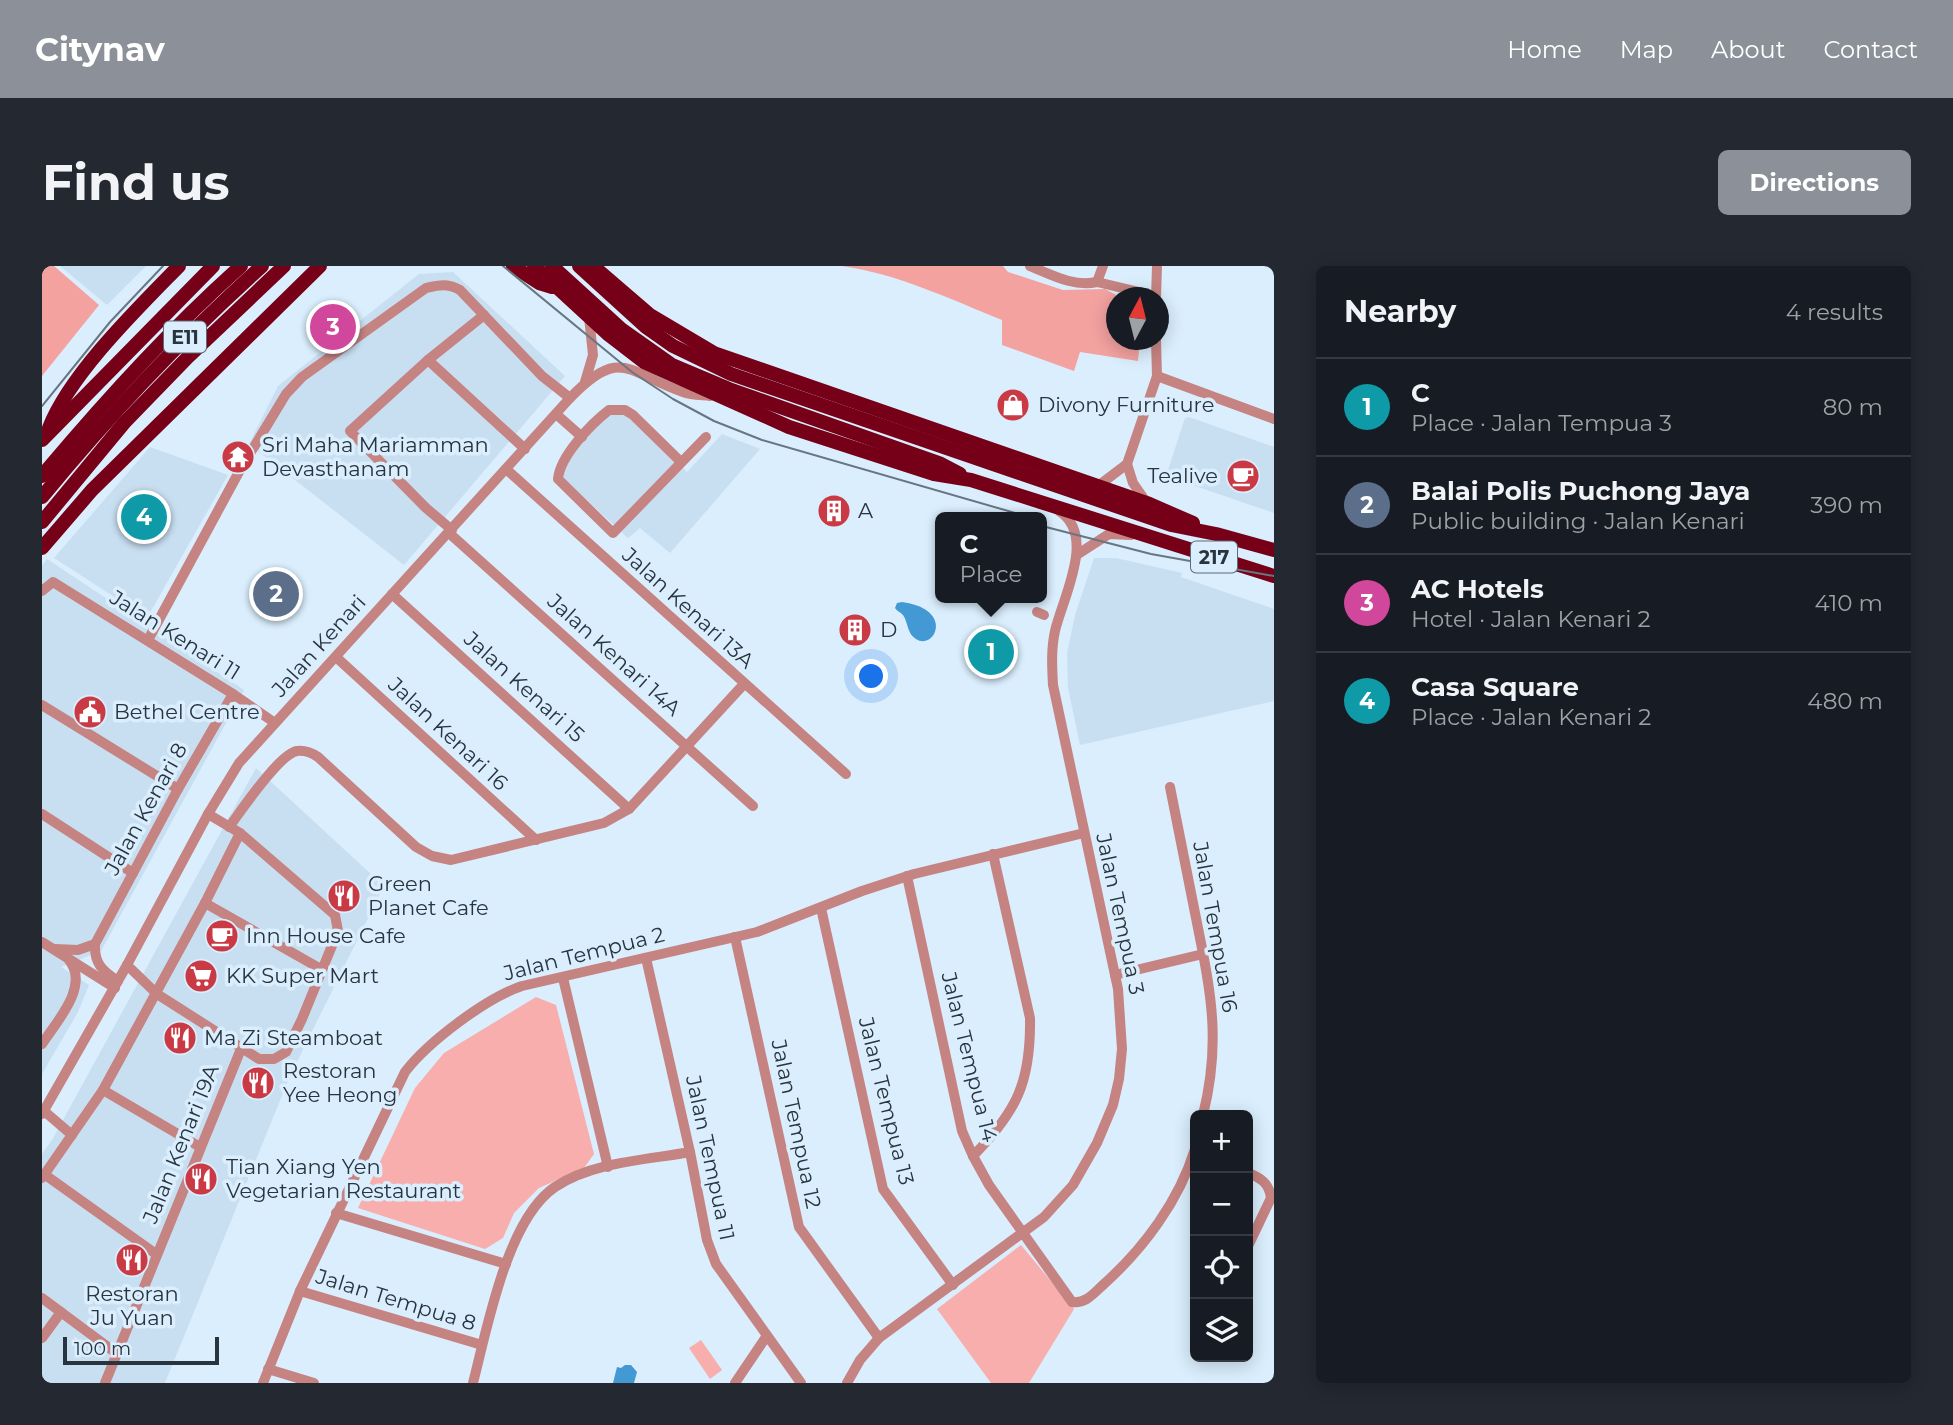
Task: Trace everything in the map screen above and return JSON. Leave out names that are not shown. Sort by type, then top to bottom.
[{"type":"highway","points":[[45,436],[57,408],[71,388],[144,302],[179,266]]},
{"type":"highway","points":[[45,436],[214,266]]},
{"type":"highway","name":"E11","points":[[42,497],[108,409],[167,337],[242,266]]},
{"type":"highway","name":"E11","points":[[42,476],[108,409],[262,266]]},
{"type":"highway","points":[[42,522],[151,395],[284,266]]},
{"type":"highway","points":[[42,548],[92,491],[146,436],[320,266]]},
{"type":"highway","points":[[513,266],[539,283],[559,290]]},
{"type":"highway","points":[[534,266],[608,335],[645,362],[789,427],[934,474],[971,481]]},
{"type":"highway","points":[[552,266],[621,329],[672,365],[729,389],[939,463],[971,481]]},
{"type":"highway","points":[[579,266],[646,327],[673,346],[731,374],[1171,525],[1216,534]]},
{"type":"highway","points":[[593,266],[650,316],[714,353],[1147,503],[1216,534]]},
{"type":"highway","name":"217","points":[[971,481],[1274,576]]},
{"type":"highway","name":"217","points":[[1216,534],[1274,550]]},
{"type":"street","points":[[1030,266],[1069,282],[1097,282],[1117,287]]},
{"type":"street","points":[[1097,282],[1103,266]]},
{"type":"street","points":[[1156,287],[1157,266]]},
{"type":"street","points":[[148,640],[240,470],[286,394],[302,377],[426,288],[443,284],[460,290],[542,376],[570,398]]},
{"type":"street","points":[[484,315],[428,360],[525,449]]},
{"type":"street","points":[[585,382],[593,355],[589,317]]},
{"type":"street","points":[[1098,486],[1127,464],[1157,376],[1156,350]]},
{"type":"street","name":"Jalan Kenari 14A","points":[[428,360],[350,431],[450,531],[753,806]]},
{"type":"street","name":"Jalan Kenari","points":[[43,1113],[208,814],[239,763],[585,382],[613,367],[628,367],[685,393],[718,396]]},
{"type":"street","points":[[1157,376],[1274,419]]},
{"type":"street","points":[[680,461],[633,415],[625,410],[609,410],[562,462],[558,479],[613,533],[706,437]]},
{"type":"street","points":[[556,414],[582,437]]},
{"type":"street","points":[[1127,464],[1133,483],[1147,503]]},
{"type":"street","name":"Jalan Kenari 13A","points":[[506,470],[846,774]]},
{"type":"street","name":"Jalan Tempua 3","points":[[847,1383],[860,1360],[879,1338],[1044,1217],[1073,1185],[1104,1129],[1119,1079],[1122,1049],[1115,975],[1053,685],[1052,664],[1057,625],[1078,554],[1076,534],[1069,517],[1056,509]]},
{"type":"street","points":[[1078,554],[1109,534],[1156,539]]},
{"type":"street","name":"Jalan Kenari 11","points":[[42,592],[53,582],[275,723]]},
{"type":"street","name":"Jalan Kenari 15","points":[[392,594],[629,809]]},
{"type":"street","name":"Jalan Kenari 16","points":[[335,657],[536,840]]},
{"type":"street","points":[[229,827],[288,755],[298,751],[311,752],[318,757],[416,847],[432,856],[451,860],[604,823],[629,809],[744,684]]},
{"type":"street","name":"Jalan Kenari 8","points":[[95,944],[178,789],[233,694]]},
{"type":"street","points":[[42,705],[178,789]]},
{"type":"street","name":"Jalan Tempua 16","points":[[1170,787],[1211,993],[1213,1061],[1204,1110]]},
{"type":"street","points":[[42,814],[133,873]]},
{"type":"street","points":[[127,965],[156,993],[259,1059],[274,1059],[286,1052],[338,931],[335,915],[240,833],[208,814]]},
{"type":"street","points":[[156,1254],[43,1176],[103,1090],[240,833]]},
{"type":"street","name":"Jalan Tempua 2","points":[[263,1383],[335,1213],[399,1083],[416,1059],[454,1027],[503,993],[523,986],[757,932],[907,876],[1084,833]]},
{"type":"street","points":[[973,1156],[1006,1120],[1018,1097],[1030,1042],[1030,1018],[993,854]]},
{"type":"street","name":"Jalan Tempua 14","points":[[907,876],[962,1130],[989,1185],[1023,1233]]},
{"type":"street","points":[[205,903],[321,969]]},
{"type":"street","name":"Jalan Tempua 13","points":[[821,908],[883,1189],[953,1285]]},
{"type":"street","name":"Jalan Tempua 12","points":[[734,937],[799,1227],[879,1338]]},
{"type":"street","points":[[47,945],[78,950],[95,944],[96,960],[116,985]]},
{"type":"street","points":[[47,945],[116,985]]},
{"type":"street","points":[[1115,975],[1203,954]]},
{"type":"street","name":"Jalan Tempua 11","points":[[646,958],[707,1240],[716,1264],[800,1383]]},
{"type":"street","points":[[42,1044],[74,992],[76,971],[69,960]]},
{"type":"street","points":[[563,978],[608,1167]]},
{"type":"street","name":"Jalan Kenari 19A","points":[[105,1383],[241,1049]]},
{"type":"street","points":[[103,1090],[200,1147]]},
{"type":"street","points":[[43,1113],[72,1135]]},
{"type":"street","points":[[473,1383],[506,1264],[523,1226],[541,1199],[569,1180],[608,1167],[690,1152]]},
{"type":"street","points":[[1023,1233],[1066,1297],[1072,1302],[1086,1300],[1121,1269],[1153,1232],[1190,1163]]},
{"type":"street","points":[[1253,1175],[1266,1184],[1271,1198],[1253,1236]]},
{"type":"street","points":[[335,1213],[506,1264]]},
{"type":"street","name":"Jalan Tempua 8","points":[[300,1291],[482,1345]]},
{"type":"street","points":[[42,1298],[116,1353]]},
{"type":"street","points":[[42,1338],[61,1312]]},
{"type":"street","points":[[735,1383],[766,1337]]},
{"type":"street","points":[[268,1369],[314,1383]]},
{"type":"shaded area","points":[[42,266],[54,266],[99,305],[42,376]]},
{"type":"shaded area","points":[[60,266],[146,266],[107,305]]},
{"type":"shaded area","points":[[842,266],[1003,266],[1008,272],[1063,290],[1105,289],[1106,350],[1139,350],[1138,361],[1080,352],[1074,371],[1002,345],[1002,320],[904,281]]},
{"type":"shaded area","points":[[453,272],[565,376],[404,565],[249,444],[278,386],[419,274]]},
{"type":"shaded area","points":[[611,415],[627,415],[687,472],[722,434],[760,449],[670,553],[640,528],[628,538],[563,478],[563,470],[581,444],[603,419]]},
{"type":"shaded area","points":[[1189,417],[1274,447],[1274,513],[1166,476],[1185,418]]},
{"type":"shaded area","points":[[150,447],[228,475],[147,618],[54,558]]},
{"type":"shaded area","points":[[1094,558],[1116,558],[1182,573],[1181,577],[1274,609],[1274,701],[1080,745],[1068,688],[1067,653],[1075,615]]},
{"type":"shaded area","points":[[47,559],[244,690],[101,951],[61,967],[89,985],[78,1012],[42,1074],[42,566]]},
{"type":"shaded area","points":[[256,768],[384,886],[290,1076],[165,1383],[42,1383],[42,1154]]},
{"type":"shaded area","points":[[536,997],[556,1005],[594,1154],[584,1168],[539,1188],[514,1213],[503,1238],[485,1249],[358,1208],[415,1088],[444,1053]]},
{"type":"shaded area","points":[[1021,1245],[1074,1309],[1029,1383],[991,1383],[937,1309]]},
{"type":"shaded area","points":[[701,1340],[722,1370],[710,1379],[689,1348]]},
{"type":"water","points":[[897,603],[919,606],[935,620],[936,628],[929,639],[923,641],[911,634],[903,615],[895,608]]},
{"type":"water","points":[[631,1365],[637,1372],[634,1383],[613,1383],[617,1367]]},
{"type":"tram line","points":[[42,406],[110,322],[163,266]]},
{"type":"tram line","points":[[503,266],[632,372],[673,399],[714,421],[762,440],[1012,512]]},
{"type":"tram line","points":[[1047,527],[1151,554],[1274,576]]},
{"type":"place","name":"AC Hotels","points":[[333,327]]},
{"type":"place","name":"Divony Furniture","points":[[1013,405]]},
{"type":"place","name":"Sri Maha Mariamman Devasthanam","points":[[238,457]]},
{"type":"place","name":"Tealive","points":[[1243,476]]},
{"type":"place","name":"A","points":[[834,511]]},
{"type":"place","name":"Casa Square","points":[[144,517]]},
{"type":"place","name":"Balai Polis Puchong Jaya","points":[[276,594]]},
{"type":"place","name":"D","points":[[855,630]]},
{"type":"place","name":"C","points":[[991,652]]},
{"type":"place","name":"Bethel Centre","points":[[90,712]]},
{"type":"place","name":"Green Planet Cafe","points":[[344,896]]},
{"type":"place","name":"Inn House Cafe","points":[[222,936]]},
{"type":"place","name":"KK Super Mart","points":[[201,976]]},
{"type":"place","name":"Ma Zi Steamboat","points":[[180,1038]]},
{"type":"place","name":"Restoran Yee Heong","points":[[258,1083]]},
{"type":"place","name":"Tian Xiang Yen Vegetarian Restaurant","points":[[201,1179]]},
{"type":"place","name":"Restoran Ju Yuan","points":[[132,1260]]}]
